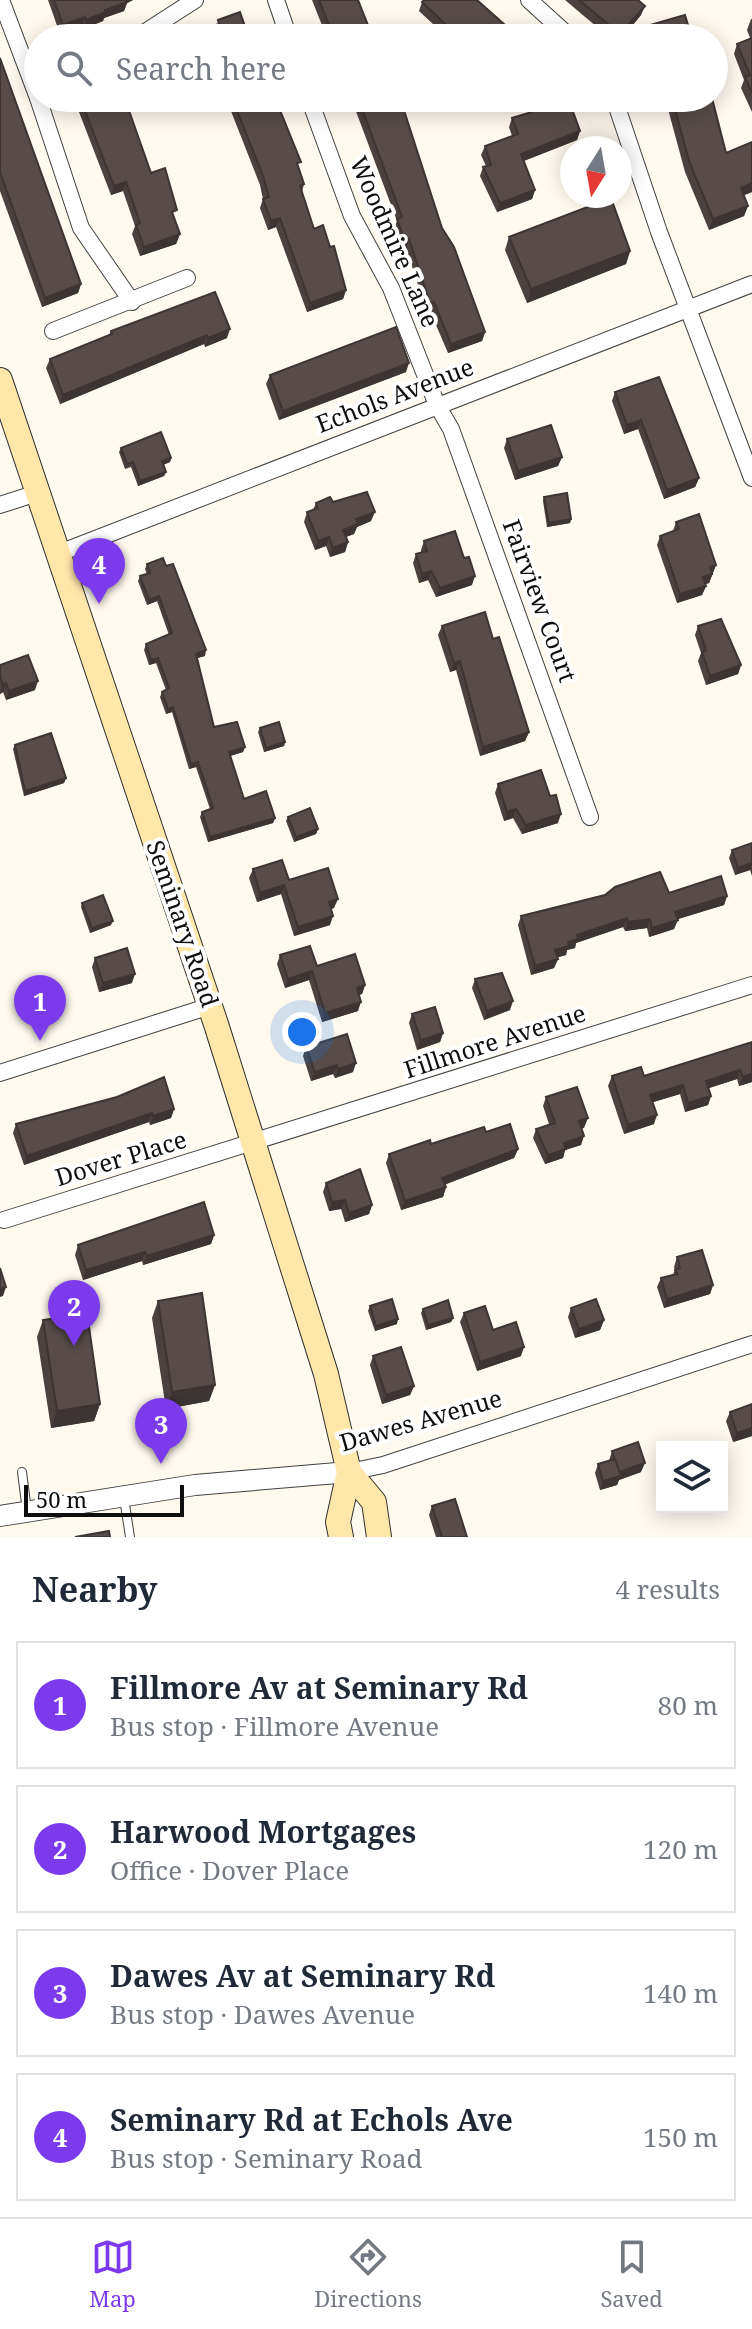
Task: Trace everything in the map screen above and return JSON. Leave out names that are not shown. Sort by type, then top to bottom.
[{"type":"main road","name":"Seminary Road","points":[[0,380],[210,1006],[326,1374],[349,1472],[338,1522],[341,1537]]},
{"type":"main road","name":"Seminary Road","points":[[349,1472],[374,1502],[379,1537]]},
{"type":"street","points":[[1,0],[24,52]]},
{"type":"street","points":[[158,24],[195,0]]},
{"type":"street","points":[[276,0],[284,24]]},
{"type":"street","points":[[529,0],[556,24]]},
{"type":"street","points":[[43,112],[81,228],[132,302]]},
{"type":"street","name":"Woodmire Lane","points":[[314,112],[352,216],[391,288],[437,405]]},
{"type":"street","points":[[619,112],[752,478]]},
{"type":"street","points":[[53,331],[187,278]]},
{"type":"street","name":"Echols Avenue","points":[[57,554],[752,284]]},
{"type":"street","name":"Fairview Court","points":[[437,405],[456,443],[590,817]]},
{"type":"street","points":[[0,505],[37,493]]},
{"type":"street","name":"Fillmore Avenue","points":[[252,1144],[752,985]]},
{"type":"street","points":[[0,1073],[210,1006]]},
{"type":"street","name":"Dover Place","points":[[4,1220],[252,1144]]},
{"type":"street","name":"Dawes Avenue","points":[[0,1516],[195,1485],[349,1472],[383,1465],[752,1344]]},
{"type":"lane","points":[[22,1472],[27,1511]]},
{"type":"lane","points":[[124,1497],[130,1537]]},
{"type":"building","points":[[54,0],[127,2],[86,20],[85,17],[63,24]]},
{"type":"building","points":[[319,0],[358,0],[367,24],[328,24]]},
{"type":"building","points":[[477,0],[504,24],[445,24],[422,2]]},
{"type":"building","points":[[579,0],[638,0],[645,6],[629,24],[608,24]]},
{"type":"building","points":[[240,12],[244,24],[219,24],[218,20]]},
{"type":"building","points":[[685,15],[688,24],[654,24]]},
{"type":"building","points":[[752,38],[752,93],[745,77],[750,75],[737,44]]},
{"type":"building","points":[[0,58],[81,284],[45,298],[0,172]]},
{"type":"building","points":[[85,112],[129,112],[151,173],[165,168],[177,210],[172,212],[180,234],[144,247],[136,225],[140,223],[126,182],[114,186]]},
{"type":"building","points":[[238,112],[281,112],[301,162],[297,163],[304,184],[300,186],[314,229],[323,225],[330,247],[334,246],[346,290],[310,303],[280,218],[271,221],[263,199],[269,197]]},
{"type":"building","points":[[363,112],[405,112],[442,228],[454,247],[485,332],[451,344],[434,302],[430,303],[409,239],[405,241],[397,219],[402,217]]},
{"type":"building","points":[[532,112],[573,112],[580,131],[560,136],[560,139],[521,154],[535,190],[500,203],[483,167],[491,165],[485,146],[518,134],[512,118]]},
{"type":"building","points":[[676,112],[716,112],[726,153],[752,142],[752,183],[741,188],[748,206],[713,219],[689,161]]},
{"type":"building","points":[[585,208],[615,208],[630,251],[531,289],[509,237]]},
{"type":"building","points":[[215,292],[230,329],[208,338],[207,335],[63,395],[50,359],[112,334],[111,331]]},
{"type":"building","points":[[396,327],[409,363],[283,411],[270,375]]},
{"type":"building","points":[[659,377],[699,478],[667,490],[641,420],[627,425],[615,392]]},
{"type":"building","points":[[551,425],[562,457],[518,471],[507,439]]},
{"type":"building","points":[[161,432],[171,458],[162,461],[166,472],[140,481],[133,462],[127,464],[121,448]]},
{"type":"building","points":[[367,492],[375,512],[356,519],[358,524],[343,530],[348,542],[333,548],[329,537],[318,541],[307,512],[318,508],[316,503],[330,497],[333,502]]},
{"type":"building","points":[[567,493],[571,519],[549,523],[544,497]]},
{"type":"building","points":[[699,514],[716,565],[710,567],[712,574],[703,577],[706,586],[680,594],[660,536],[679,529],[676,522]]},
{"type":"building","points":[[455,531],[464,558],[469,557],[475,576],[440,588],[431,571],[422,574],[416,554],[427,551],[424,541]]},
{"type":"building","points":[[163,558],[166,566],[173,564],[206,650],[196,654],[214,727],[237,722],[245,747],[229,752],[244,799],[266,791],[275,818],[210,837],[202,812],[213,808],[198,762],[191,764],[173,707],[168,709],[162,692],[169,688],[158,658],[151,660],[146,644],[172,633],[159,596],[149,600],[140,576],[150,573],[147,564]]},
{"type":"building","points":[[485,612],[493,639],[499,637],[529,732],[483,747],[460,661],[454,663],[442,626]]},
{"type":"building","points":[[721,619],[741,665],[710,676],[698,626]]},
{"type":"building","points":[[28,655],[38,681],[9,691],[6,683],[3,685],[0,665]]},
{"type":"building","points":[[279,722],[285,742],[266,748],[260,728]]},
{"type":"building","points":[[51,733],[66,778],[25,791],[15,745]]},
{"type":"building","points":[[541,770],[550,796],[556,795],[561,814],[526,825],[516,809],[507,812],[498,784]]},
{"type":"building","points":[[310,808],[318,829],[296,837],[288,817]]},
{"type":"building","points":[[752,843],[752,863],[738,868],[732,850]]},
{"type":"building","points":[[282,860],[289,880],[328,868],[338,899],[329,902],[333,916],[298,927],[284,885],[260,893],[253,869]]},
{"type":"building","points":[[660,872],[669,893],[721,876],[727,896],[675,912],[678,920],[652,928],[650,919],[628,922],[627,918],[577,935],[578,939],[568,942],[569,946],[555,950],[558,959],[535,966],[521,916],[605,895],[615,887]]},
{"type":"building","points":[[103,895],[113,921],[92,928],[82,903]]},
{"type":"building","points":[[310,946],[317,966],[355,954],[365,985],[357,988],[361,1002],[325,1013],[312,971],[288,979],[280,955]]},
{"type":"building","points":[[127,948],[135,974],[103,983],[95,958]]},
{"type":"building","points":[[502,973],[513,1001],[487,1011],[475,979]]},
{"type":"building","points":[[435,1007],[443,1033],[421,1040],[412,1014]]},
{"type":"building","points":[[347,1034],[356,1063],[315,1072],[306,1047]]},
{"type":"building","points":[[752,1042],[752,1074],[743,1077],[740,1070],[706,1081],[711,1096],[688,1103],[683,1085],[650,1095],[657,1115],[628,1125],[612,1076],[641,1067],[644,1076]]},
{"type":"building","points":[[164,1077],[174,1109],[153,1116],[152,1113],[27,1156],[16,1124],[117,1097]]},
{"type":"building","points":[[577,1087],[588,1118],[579,1121],[584,1136],[564,1143],[566,1149],[548,1155],[536,1129],[555,1123],[546,1097]]},
{"type":"building","points":[[510,1124],[518,1149],[442,1178],[446,1187],[405,1201],[389,1154],[430,1140],[431,1144],[484,1127],[486,1132]]},
{"type":"building","points":[[360,1169],[372,1205],[349,1213],[345,1200],[332,1202],[326,1183]]},
{"type":"building","points":[[204,1202],[214,1235],[147,1256],[145,1252],[86,1270],[78,1245]]},
{"type":"building","points":[[702,1250],[713,1285],[667,1299],[661,1278],[677,1274],[675,1270],[680,1268],[677,1257]]},
{"type":"building","points":[[0,1268],[6,1287],[0,1289]]},
{"type":"building","points":[[202,1293],[215,1385],[172,1392],[158,1301]]},
{"type":"building","points":[[392,1299],[398,1319],[376,1326],[370,1306]]},
{"type":"building","points":[[596,1299],[604,1320],[579,1329],[571,1308]]},
{"type":"building","points":[[448,1300],[453,1318],[428,1325],[423,1309]]},
{"type":"building","points":[[485,1306],[493,1330],[516,1322],[524,1347],[480,1362],[464,1313]]},
{"type":"building","points":[[87,1313],[100,1404],[57,1411],[43,1320]]},
{"type":"building","points":[[401,1347],[414,1386],[386,1395],[373,1356]]},
{"type":"building","points":[[752,1404],[752,1428],[737,1433],[730,1412]]},
{"type":"building","points":[[638,1442],[645,1463],[619,1472],[612,1451]]},
{"type":"building","points":[[615,1459],[621,1476],[603,1481],[598,1464]]},
{"type":"building","points":[[455,1499],[467,1537],[442,1537],[432,1506]]},
{"type":"building","points":[[109,1531],[110,1537],[75,1537]]},
{"type":"place","name":"Seminary Rd at Echols Ave","points":[[99,604]]},
{"type":"place","name":"Fillmore Av at Seminary Rd","points":[[40,1041]]},
{"type":"place","name":"Harwood Mortgages","points":[[74,1346]]},
{"type":"place","name":"Dawes Av at Seminary Rd","points":[[161,1464]]}]
